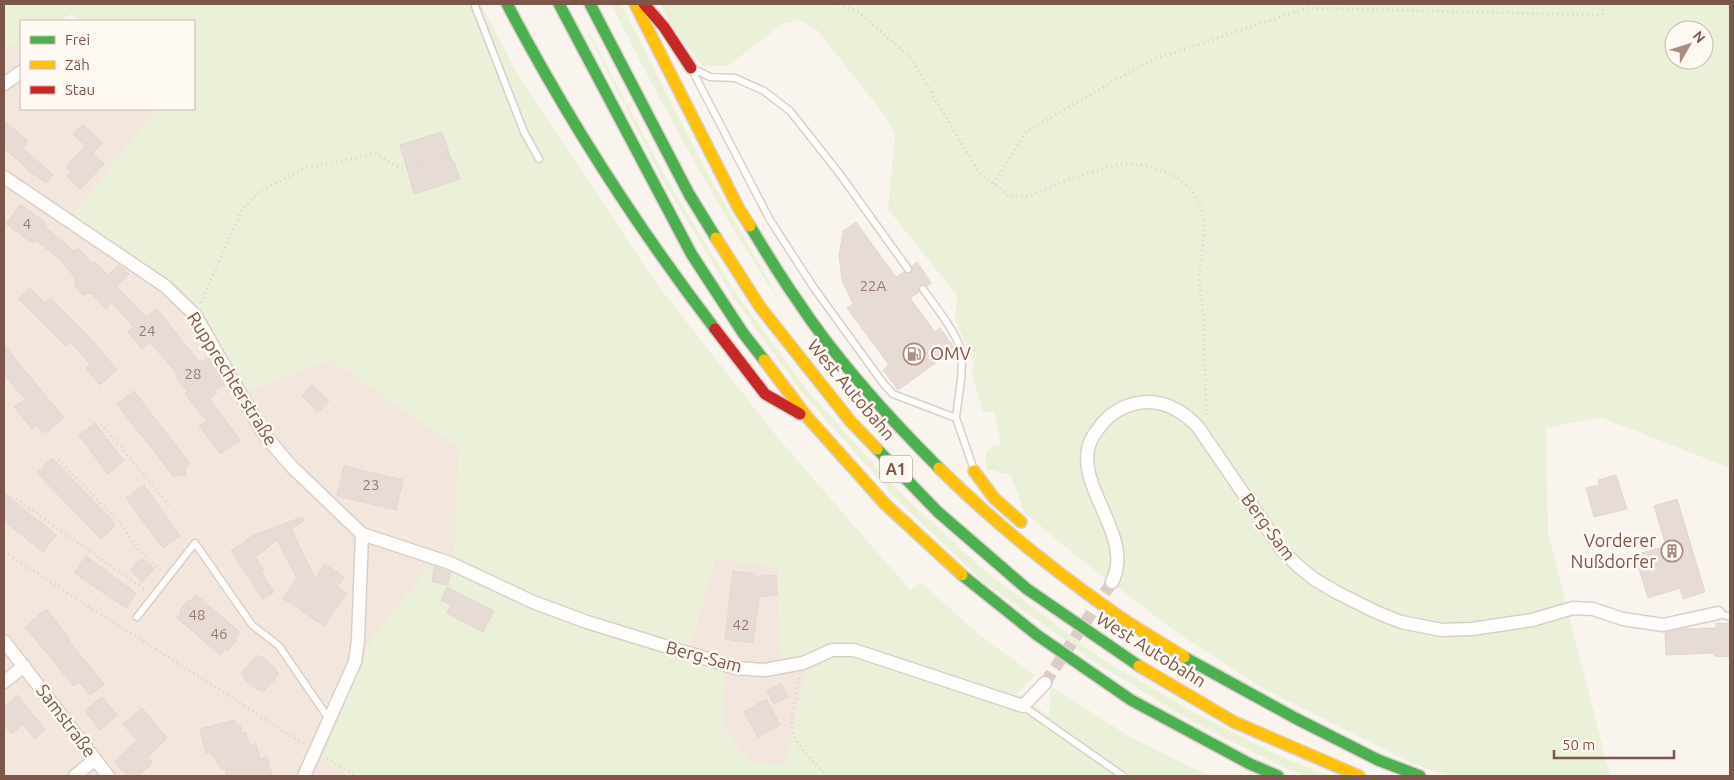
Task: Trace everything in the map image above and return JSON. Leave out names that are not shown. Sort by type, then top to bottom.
[{"type":"highway","points":[[507,4],[537,61],[603,170],[680,283],[765,394],[808,418]]},
{"type":"highway","name":"A1","points":[[559,4],[692,255],[743,333],[808,418],[885,504],[956,570],[1037,635],[1131,700],[1250,764],[1278,776]]},
{"type":"highway","name":"West Autobahn","points":[[590,4],[689,194],[760,307],[851,422],[938,512],[1027,588],[1128,660],[1234,722],[1359,776]]},
{"type":"highway","points":[[635,4],[739,209],[797,300],[843,363],[910,439],[971,500],[1044,562],[1111,611],[1188,659],[1294,718],[1378,760],[1420,776]]},
{"type":"highway","points":[[644,4],[664,27],[691,68]]},
{"type":"highway","points":[[974,471],[994,498],[1027,528]]},
{"type":"highway","points":[[1060,559],[1082,589]]},
{"type":"street","points":[[4,84],[20,73]]},
{"type":"street","name":"Rupprechterstraße","points":[[4,177],[165,286],[196,315],[263,433],[291,466],[362,534]]},
{"type":"street","name":"Berg-Sam","points":[[1112,582],[1118,561],[1117,546],[1095,493],[1088,459],[1091,440],[1106,419],[1129,405],[1149,402],[1162,404],[1190,418],[1278,544],[1297,565],[1314,579],[1336,592],[1401,622],[1442,630],[1472,630],[1532,620],[1573,608],[1593,610],[1623,619],[1663,625],[1724,615]]},
{"type":"street","points":[[304,776],[355,662],[358,640],[362,534]]},
{"type":"street","name":"Berg-Sam","points":[[362,534],[450,563],[533,602],[587,622],[736,668],[765,670],[803,663],[832,650],[854,650],[1023,706]]},
{"type":"street","name":"Samstraße","points":[[4,641],[108,776]]},
{"type":"street","name":"Samstraße","points":[[4,682],[24,666]]},
{"type":"street","points":[[1023,706],[1045,683]]},
{"type":"street","points":[[75,776],[94,760]]},
{"type":"lane","points":[[476,4],[475,6],[524,132],[539,159]]},
{"type":"lane","points":[[691,68],[710,77],[735,78],[764,91],[790,111],[839,173],[908,269]]},
{"type":"lane","points":[[691,68],[770,220],[814,288],[883,383],[893,394],[956,418]]},
{"type":"lane","points":[[923,289],[944,317],[960,346],[962,366],[956,418],[974,471]]},
{"type":"lane","points":[[137,617],[195,543],[252,626],[279,646],[330,720]]},
{"type":"lane","points":[[1023,706],[1123,776]]},
{"type":"path","points":[[839,4],[857,10],[910,57],[978,171],[1010,197],[1029,196],[1070,179],[1120,164],[1144,165],[1166,172],[1179,179],[1191,190],[1200,205],[1204,235],[1199,277],[1204,323],[1209,443]]},
{"type":"path","points":[[994,184],[1026,132],[1117,79],[1152,60],[1307,8],[1602,15],[1604,4]]},
{"type":"path","points":[[196,315],[242,210],[260,191],[305,168],[376,154],[402,168],[448,154]]},
{"type":"path","points":[[101,424],[169,505]]},
{"type":"path","points":[[58,460],[119,522],[143,556],[168,577]]},
{"type":"path","points":[[12,496],[153,596]]},
{"type":"path","points":[[4,552],[10,558],[356,776]]},
{"type":"path","points":[[803,663],[792,711],[793,735],[810,759],[828,776]]},
{"type":"shaded area","points":[[20,41],[20,110],[156,110],[73,216],[180,287],[207,317],[246,392],[330,359],[459,447],[455,557],[322,759],[350,776],[4,776],[4,49]]},
{"type":"shaded area","points":[[715,558],[779,567],[780,661],[807,668],[786,765],[752,763],[722,727],[724,671],[689,649]]},
{"type":"green space","points":[[4,4],[481,4],[515,70],[656,283],[778,438],[910,590],[921,583],[987,641],[1035,675],[1017,693],[1049,716],[1051,686],[1130,737],[1210,776],[350,776],[322,759],[372,638],[431,565],[455,557],[459,447],[330,359],[246,392],[207,317],[180,287],[73,216],[156,110],[195,110],[195,20],[79,20],[72,14],[60,20],[20,20],[20,41],[4,49]],"holes":[[[715,558],[779,567],[780,661],[807,668],[786,765],[752,763],[722,727],[724,671],[689,649]]]},
{"type":"green space","points":[[611,4],[621,4],[708,175],[778,299],[732,227],[690,154]]},
{"type":"green space","points":[[660,4],[1730,4],[1730,468],[1600,417],[1546,428],[1548,533],[1610,776],[1449,776],[1411,763],[1262,688],[1176,632],[1075,555],[1024,512],[1011,475],[987,469],[985,458],[989,448],[1001,445],[994,412],[983,412],[971,369],[975,366],[955,320],[957,296],[888,209],[895,136],[886,117],[817,30],[798,20],[782,24],[728,66],[703,66],[673,29]]},
{"type":"green space","points":[[590,33],[666,178],[737,295],[807,390],[895,488],[984,570],[1102,659],[1195,713],[1288,760],[1331,776],[1306,776],[1285,768],[1193,722],[1104,668],[982,581],[891,493],[803,394],[733,297],[662,179],[588,34]]},
{"type":"building","points":[[4,121],[28,141],[23,148],[53,175],[46,183],[34,173],[33,175],[4,149]]},
{"type":"building","points":[[83,124],[102,143],[93,153],[104,164],[80,189],[67,176],[71,172],[66,166],[86,146],[73,134]]},
{"type":"building","points":[[442,132],[460,179],[414,194],[400,145]]},
{"type":"building","points":[[20,204],[47,224],[45,227],[74,251],[78,248],[93,264],[95,262],[108,275],[119,265],[129,274],[116,286],[146,317],[157,309],[200,363],[208,357],[225,384],[215,391],[217,393],[210,399],[240,440],[220,454],[199,426],[207,421],[185,394],[188,392],[176,378],[178,375],[150,342],[142,349],[128,332],[134,327],[112,303],[106,309],[91,293],[83,295],[75,287],[75,277],[63,262],[36,240],[34,244],[6,224]]},
{"type":"building","points":[[856,222],[896,277],[904,272],[911,273],[912,266],[917,262],[931,283],[927,286],[920,285],[918,287],[919,292],[910,298],[935,332],[940,328],[955,349],[898,390],[883,370],[889,365],[847,308],[853,304],[842,280],[839,256],[843,231]]},
{"type":"building","points":[[30,288],[45,303],[50,298],[91,339],[117,370],[100,385],[86,368],[90,364],[70,341],[66,346],[19,299]]},
{"type":"building","points":[[4,345],[64,418],[47,432],[42,432],[36,425],[32,429],[14,407],[25,399],[4,374]]},
{"type":"building","points":[[312,385],[329,401],[318,412],[302,396]]},
{"type":"building","points":[[134,391],[190,464],[185,469],[186,476],[178,474],[174,477],[117,404]]},
{"type":"building","points":[[95,423],[124,461],[108,474],[79,435]]},
{"type":"building","points":[[52,458],[114,522],[114,527],[101,539],[37,473]]},
{"type":"building","points":[[344,466],[403,480],[396,510],[337,496]]},
{"type":"building","points":[[1616,475],[1627,509],[1594,517],[1586,488],[1599,485],[1598,480]]},
{"type":"building","points":[[144,485],[180,536],[163,548],[126,498]]},
{"type":"building","points":[[4,493],[56,535],[43,552],[4,521]]},
{"type":"building","name":"Vorderer Nußdorfer","points":[[1677,499],[1705,592],[1683,599],[1680,588],[1648,598],[1635,555],[1666,546],[1654,506]]},
{"type":"building","points":[[302,517],[304,520],[292,529],[315,578],[325,564],[344,577],[337,587],[347,593],[324,626],[283,598],[297,578],[277,540],[255,557],[264,570],[261,572],[274,592],[263,599],[231,551],[254,535]]},
{"type":"building","points":[[86,556],[136,593],[126,608],[74,573]]},
{"type":"building","points":[[139,560],[144,560],[154,569],[142,582],[131,570]]},
{"type":"building","points":[[434,567],[451,572],[448,585],[432,582]]},
{"type":"building","points":[[733,571],[755,574],[754,577],[776,575],[777,595],[759,597],[753,643],[725,639]]},
{"type":"building","points":[[447,587],[494,611],[483,632],[447,613],[451,605],[441,600]]},
{"type":"building","points":[[196,595],[240,632],[235,638],[237,640],[227,651],[225,649],[220,655],[177,618],[181,612],[180,610],[189,599],[191,601]]},
{"type":"building","points":[[46,609],[104,684],[90,695],[79,682],[74,686],[25,627]]},
{"type":"building","points":[[1716,623],[1730,624],[1730,657],[1714,656],[1714,653],[1666,655],[1665,633],[1682,629],[1716,628]]},
{"type":"building","points":[[257,655],[260,658],[262,656],[279,674],[263,692],[259,689],[258,691],[243,678],[245,676],[241,673]]},
{"type":"building","points":[[781,684],[788,697],[774,704],[767,691]]},
{"type":"building","points":[[18,695],[45,730],[35,739],[23,724],[11,734],[4,724],[4,707]]},
{"type":"building","points":[[102,697],[117,715],[100,730],[85,711]]},
{"type":"building","points":[[766,699],[780,725],[758,737],[744,712]]},
{"type":"building","points":[[142,708],[167,738],[148,757],[153,762],[139,776],[128,776],[114,762],[137,740],[123,724]]},
{"type":"building","points":[[235,720],[237,726],[240,725],[242,733],[246,732],[249,746],[256,744],[260,759],[267,757],[272,776],[227,776],[225,768],[221,769],[219,763],[217,764],[215,756],[212,756],[211,751],[206,753],[200,729]]},
{"type":"tunnel","points":[[1045,683],[1112,582]]},
{"type":"traffic: fast","points":[[507,4],[554,89],[604,171],[658,251],[715,329]]},
{"type":"traffic: fast","points":[[559,4],[692,255],[743,333],[764,360]]},
{"type":"traffic: fast","points":[[590,4],[689,194],[716,238]]},
{"type":"traffic: fast","points":[[750,226],[812,323],[829,345],[882,408],[939,468]]},
{"type":"traffic: fast","points":[[877,449],[938,512],[1027,589],[1139,666]]},
{"type":"traffic: fast","points":[[962,575],[1037,635],[1131,700],[1250,764],[1278,776]]},
{"type":"traffic: fast","points":[[1184,657],[1295,718],[1378,760],[1420,776]]},
{"type":"traffic: slow","points":[[635,4],[739,209],[750,226]]},
{"type":"traffic: slow","points":[[716,238],[760,307],[851,422],[877,449]]},
{"type":"traffic: slow","points":[[764,360],[808,418],[885,504],[962,575]]},
{"type":"traffic: slow","points":[[939,468],[1000,525],[1065,577],[1119,616],[1184,657]]},
{"type":"traffic: slow","points":[[974,471],[994,498],[1021,522]]},
{"type":"traffic: slow","points":[[1139,666],[1234,722],[1359,776]]},
{"type":"traffic: jam","points":[[644,4],[664,27],[691,68]]},
{"type":"traffic: jam","points":[[715,329],[765,394],[800,414]]},
{"type":"place","name":"OMV","points":[[914,354]]},
{"type":"place","name":"Vorderer Nußdorfer","points":[[1672,551]]}]
